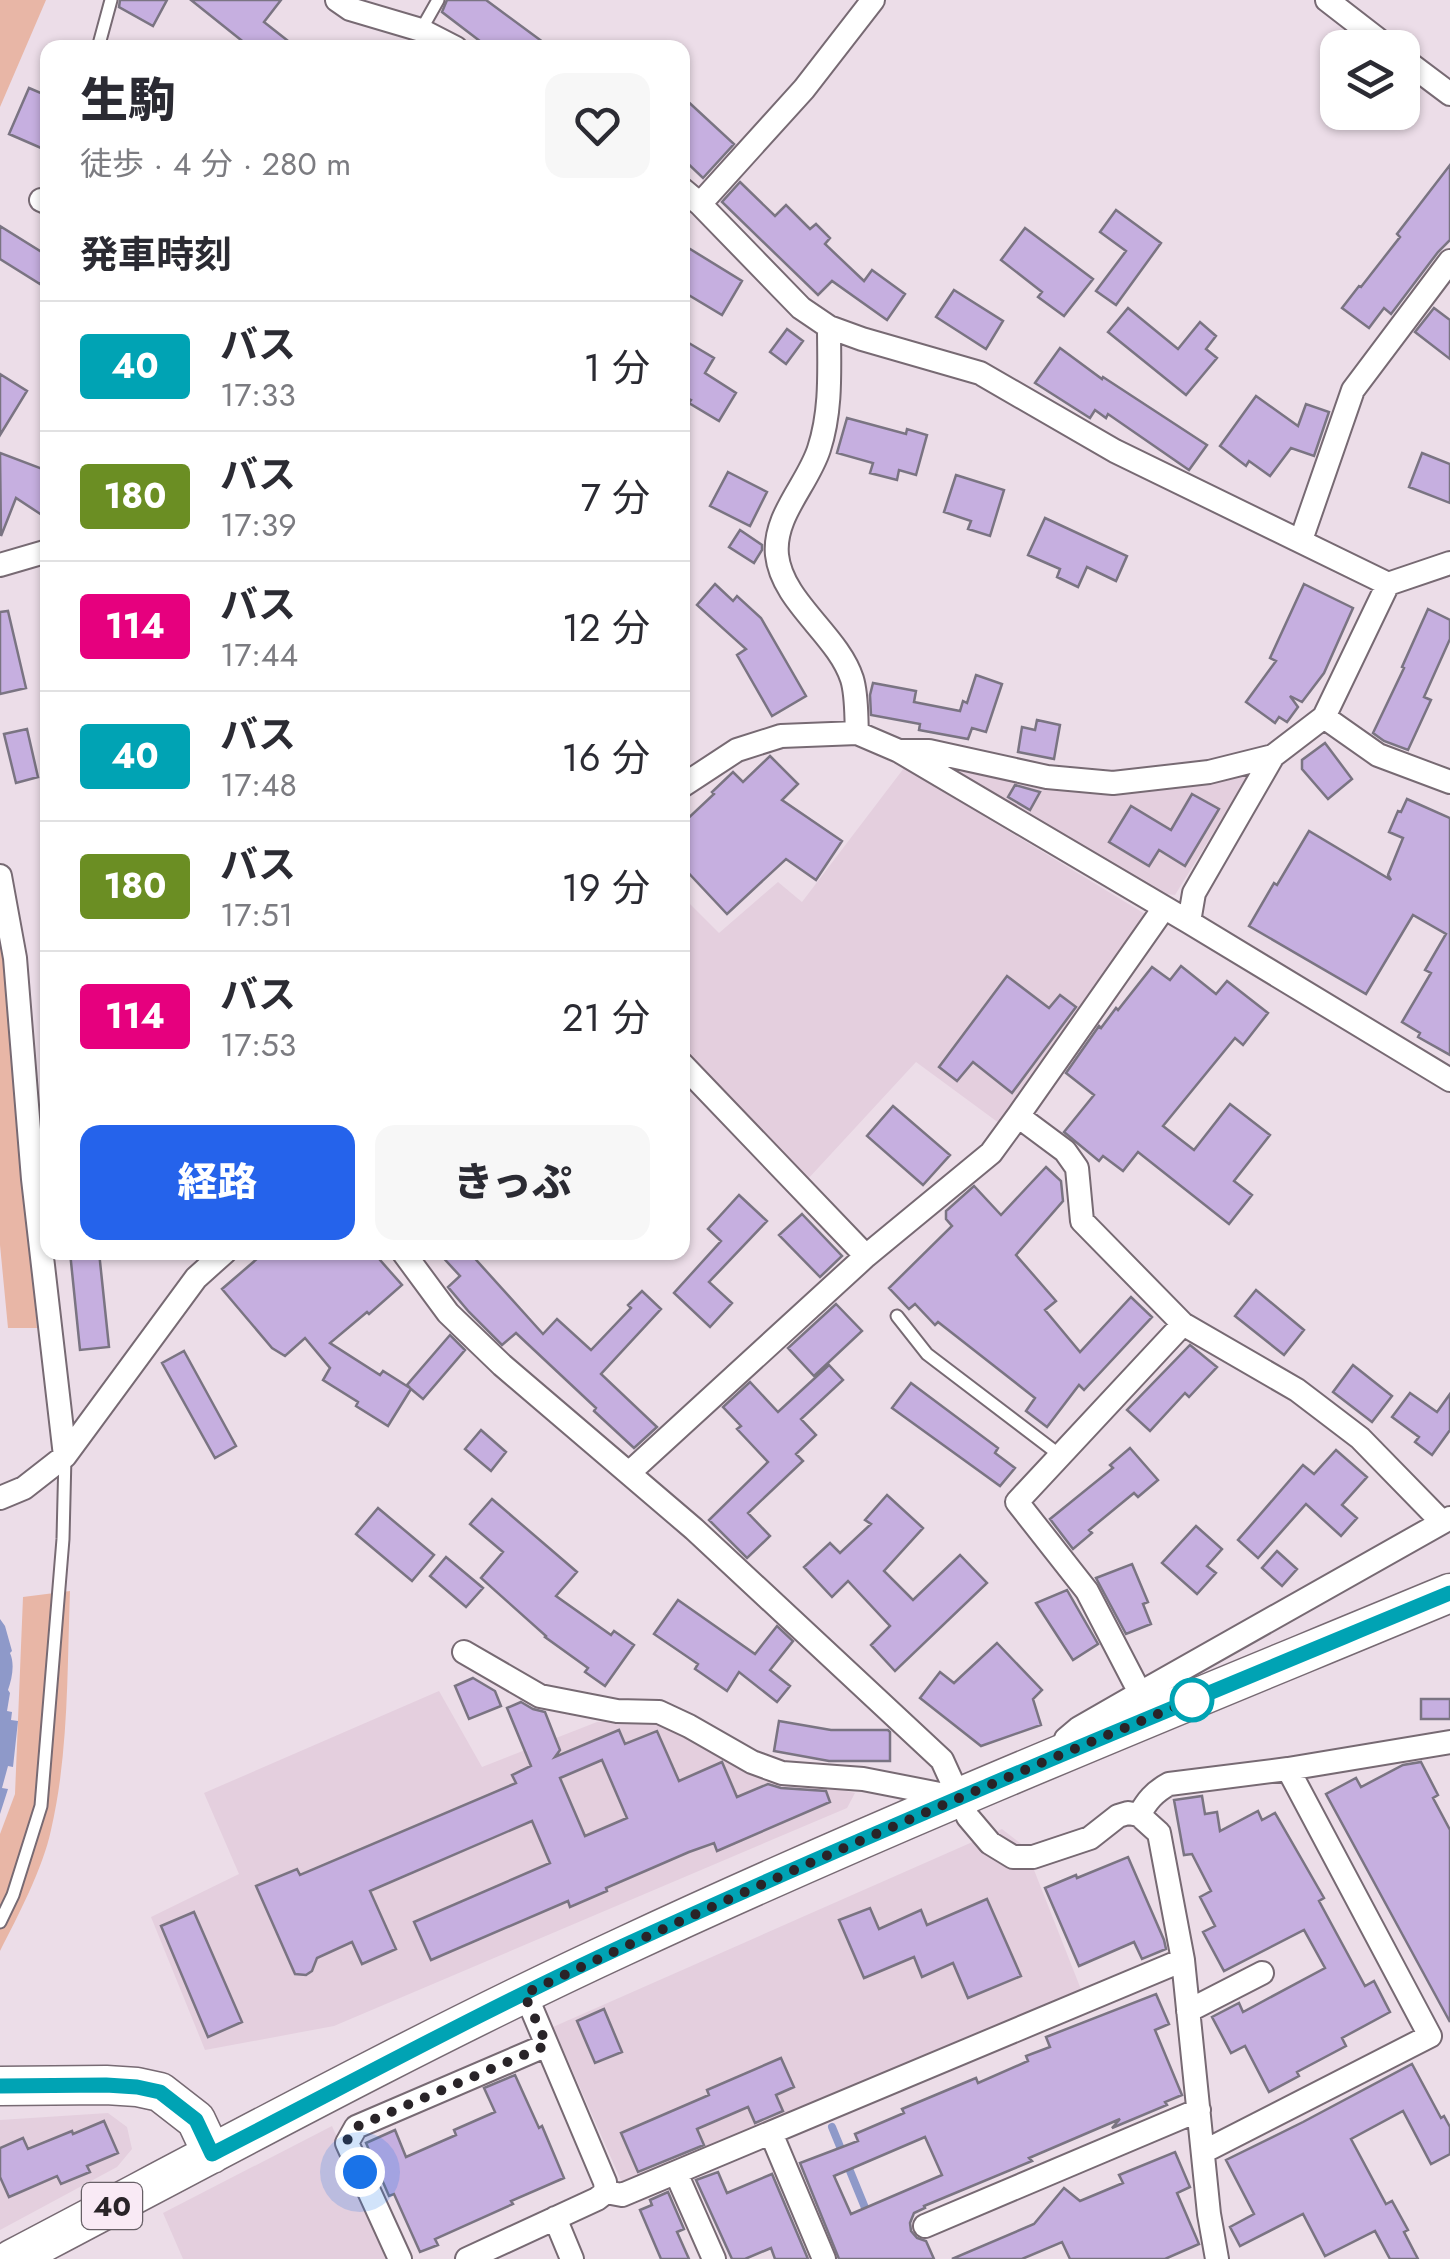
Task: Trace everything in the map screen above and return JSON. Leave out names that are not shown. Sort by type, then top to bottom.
[{"type":"main road","name":"40","points":[[12,2259],[624,1946],[958,1798],[1450,1593]]},
{"type":"main road","points":[[0,2086],[106,2085],[160,2092],[196,2120],[212,2154]]},
{"type":"street","points":[[336,0],[350,9],[440,40]]},
{"type":"street","points":[[873,0],[804,89],[691,197],[802,308],[829,327],[980,373],[1115,450],[1388,584],[1450,563]]},
{"type":"street","points":[[1326,0],[1365,30]]},
{"type":"street","points":[[1420,72],[1450,94]]},
{"type":"street","points":[[1301,540],[1353,390],[1450,261]]},
{"type":"street","points":[[829,327],[829,415],[818,454],[778,532],[777,557],[787,584],[842,657],[853,681],[857,733]]},
{"type":"street","points":[[0,565],[40,553]]},
{"type":"street","points":[[1188,922],[1194,893],[1273,756],[1324,717],[1388,584]]},
{"type":"street","points":[[1324,717],[1378,755],[1450,782]]},
{"type":"street","points":[[690,781],[737,750],[781,736],[857,733],[899,751],[1450,1080]]},
{"type":"street","points":[[899,751],[929,751],[1048,776],[1113,783],[1208,772],[1273,756]]},
{"type":"street","points":[[0,876],[15,958],[40,1233]]},
{"type":"street","points":[[628,1473],[866,1256],[991,1153],[1164,908]]},
{"type":"street","points":[[690,1072],[866,1256]]},
{"type":"street","points":[[1018,1116],[1065,1151],[1077,1168],[1082,1221],[1184,1324],[1297,1390],[1360,1438],[1446,1520],[1079,1728],[1032,1767]]},
{"type":"street","points":[[43,1260],[65,1456]]},
{"type":"street","points":[[0,1498],[24,1488],[65,1456],[196,1278],[216,1260]]},
{"type":"street","points":[[410,1260],[448,1313],[502,1365],[694,1529],[942,1760],[968,1817],[990,1843],[1013,1857],[1034,1857],[1090,1838],[1128,1813],[1140,1815],[1159,1833],[1183,1960],[1217,2259]]},
{"type":"street","points":[[1140,1692],[1087,1590],[1017,1502],[1184,1324]]},
{"type":"street","points":[[464,1652],[540,1696],[617,1710],[658,1712],[752,1762],[782,1773],[863,1779],[958,1798]]},
{"type":"street","points":[[1140,1815],[1157,1790],[1169,1784],[1450,1742]]},
{"type":"street","points":[[1203,2152],[1430,2036],[1288,1769]]},
{"type":"street","points":[[468,2259],[606,2192],[622,2195],[1183,1960]]},
{"type":"street","points":[[1188,2011],[1262,1973]]},
{"type":"street","points":[[524,1994],[606,2192]]},
{"type":"street","points":[[400,2259],[346,2142],[356,2127],[547,2045]]},
{"type":"street","points":[[926,2226],[1198,2110]]},
{"type":"street","points":[[770,2133],[824,2259]]},
{"type":"street","points":[[676,2173],[714,2259]]},
{"type":"street","points":[[554,2218],[572,2259]]},
{"type":"lane","points":[[100,40],[111,0]]},
{"type":"lane","points":[[420,30],[438,0]]},
{"type":"lane","points":[[897,1316],[927,1354],[1060,1456]]},
{"type":"lane","points":[[0,1922],[13,1895],[40,1806],[63,1539],[65,1456]]},
{"type":"shaded area","points":[[0,0],[46,0],[0,107]]},
{"type":"shaded area","points":[[951,761],[1054,784],[1254,767],[1175,895],[1159,893],[942,767]]},
{"type":"shaded area","points":[[904,768],[1150,917],[1003,1126],[916,1062],[807,1180],[690,1061],[690,904],[719,933],[778,882],[802,902]]},
{"type":"shaded area","points":[[0,925],[5,946],[37,1328],[8,1328],[0,1245]]},
{"type":"shaded area","points":[[70,1591],[66,1711],[57,1801],[42,1860],[0,1951],[0,1834],[15,1794],[23,1597]]},
{"type":"shaded area","points":[[439,1691],[482,1767],[597,1722],[659,1719],[757,1771],[855,1793],[847,1808],[334,2026],[205,2050],[151,1917],[239,1874],[204,1793]]},
{"type":"shaded area","points":[[1002,1829],[1025,1847],[1082,1992],[624,2187],[553,2027]]},
{"type":"shaded area","points":[[108,2113],[127,2127],[132,2149],[117,2167],[0,2230],[0,2120]]},
{"type":"shaded area","points":[[332,2126],[391,2259],[183,2259],[163,2213]]},
{"type":"water","points":[[0,1619],[12,1651],[7,1711],[12,1712],[11,1720],[18,1721],[13,1767],[8,1766],[2,1788],[8,1789],[0,1814]]},
{"type":"building","points":[[120,0],[167,0],[153,26],[119,7]]},
{"type":"building","points":[[191,0],[281,0],[264,22],[287,40],[241,40]]},
{"type":"building","points":[[447,0],[486,0],[540,40],[479,40],[442,12]]},
{"type":"building","points":[[29,88],[40,93],[40,148],[9,134]]},
{"type":"building","points":[[690,103],[734,144],[703,178],[690,166]]},
{"type":"building","points":[[1450,165],[1450,240],[1391,314],[1384,308],[1369,328],[1342,308],[1400,237],[1397,234]]},
{"type":"building","points":[[740,182],[775,216],[786,205],[810,229],[816,224],[830,238],[825,244],[864,281],[872,270],[905,294],[887,320],[832,281],[818,295],[722,202]]},
{"type":"building","points":[[1116,210],[1161,243],[1116,305],[1096,291],[1126,251],[1100,232]]},
{"type":"building","points":[[0,226],[40,251],[40,284],[0,259]]},
{"type":"building","points":[[1025,228],[1093,279],[1064,316],[1038,297],[1042,292],[1001,260]]},
{"type":"building","points":[[690,249],[742,281],[722,315],[690,296]]},
{"type":"building","points":[[954,290],[1003,321],[986,349],[936,317]]},
{"type":"building","points":[[1128,308],[1178,349],[1200,322],[1216,336],[1206,349],[1217,358],[1186,395],[1108,332]]},
{"type":"building","points":[[1434,308],[1450,320],[1450,359],[1415,332]]},
{"type":"building","points":[[787,329],[803,341],[786,364],[770,352]]},
{"type":"building","points":[[690,344],[714,358],[705,373],[736,393],[719,421],[690,404]]},
{"type":"building","points":[[1060,348],[1207,445],[1189,470],[1108,414],[1106,418],[1095,410],[1090,418],[1035,383]]},
{"type":"building","points":[[0,374],[27,391],[0,435]]},
{"type":"building","points":[[1256,396],[1298,426],[1306,404],[1329,412],[1314,456],[1291,448],[1270,476],[1249,461],[1246,466],[1220,446]]},
{"type":"building","points":[[847,418],[906,434],[907,429],[927,435],[916,475],[899,470],[897,480],[870,473],[873,463],[837,453]]},
{"type":"building","points":[[0,453],[40,468],[40,514],[16,498],[1,536]]},
{"type":"building","points":[[1422,453],[1450,464],[1450,503],[1409,487]]},
{"type":"building","points":[[728,472],[767,492],[750,526],[710,506]]},
{"type":"building","points":[[956,475],[1004,490],[990,536],[968,529],[971,521],[944,512]]},
{"type":"building","points":[[1045,518],[1127,556],[1116,581],[1087,567],[1078,587],[1057,577],[1060,569],[1028,555]]},
{"type":"building","points":[[740,530],[762,545],[754,563],[729,547]]},
{"type":"building","points":[[715,584],[733,601],[737,596],[761,618],[806,696],[772,716],[737,655],[746,649],[697,605]]},
{"type":"building","points":[[1304,584],[1353,608],[1324,673],[1302,702],[1290,696],[1298,707],[1287,722],[1279,717],[1275,723],[1246,702],[1276,661],[1270,658]]},
{"type":"building","points":[[1428,609],[1450,620],[1450,639],[1424,697],[1431,700],[1408,750],[1373,733]]},
{"type":"building","points":[[8,611],[26,688],[0,694],[0,612]]},
{"type":"building","points":[[976,675],[1002,684],[986,732],[972,728],[968,739],[919,730],[920,724],[871,715],[873,683],[916,691],[914,702],[960,711],[963,701],[967,703]]},
{"type":"building","points":[[1037,720],[1060,725],[1054,759],[1018,752],[1022,727],[1035,730]]},
{"type":"building","points":[[27,729],[38,777],[16,783],[4,734]]},
{"type":"building","points":[[1325,743],[1352,779],[1328,799],[1302,769],[1302,760]]},
{"type":"building","points":[[770,756],[798,784],[782,800],[842,841],[816,880],[786,859],[727,914],[690,875],[690,816],[733,772],[743,782]]},
{"type":"building","points":[[1015,785],[1040,792],[1030,810],[1008,797]]},
{"type":"building","points":[[1192,794],[1219,809],[1185,866],[1159,850],[1149,866],[1109,842],[1131,806],[1171,830]]},
{"type":"building","points":[[1407,799],[1450,818],[1450,1055],[1418,1037],[1420,1033],[1402,1022],[1431,973],[1425,970],[1446,934],[1413,915],[1366,994],[1249,926],[1309,831],[1391,880],[1388,875],[1403,838],[1389,832]]},
{"type":"building","points":[[1181,966],[1216,994],[1227,981],[1268,1013],[1243,1045],[1235,1038],[1163,1126],[1194,1150],[1230,1104],[1270,1135],[1234,1181],[1252,1195],[1229,1224],[1138,1152],[1123,1171],[1103,1156],[1099,1161],[1064,1132],[1094,1095],[1066,1073],[1099,1026],[1118,1010],[1152,967],[1170,980]]},
{"type":"building","points":[[1007,976],[1049,1008],[1060,995],[1076,1007],[1012,1093],[973,1062],[957,1081],[939,1067]]},
{"type":"building","points":[[893,1106],[950,1155],[923,1185],[867,1136]]},
{"type":"building","points":[[1046,1167],[1061,1181],[1063,1201],[1016,1255],[1056,1301],[1045,1310],[1080,1352],[1131,1297],[1152,1317],[1084,1390],[1079,1385],[1047,1427],[1026,1411],[1035,1398],[938,1322],[935,1325],[915,1304],[909,1309],[889,1288],[952,1226],[946,1211],[974,1186],[1001,1215]]},
{"type":"building","points":[[739,1195],[767,1221],[709,1282],[732,1303],[710,1327],[674,1293],[721,1241],[708,1229]]},
{"type":"building","points":[[802,1214],[842,1256],[820,1277],[779,1235]]},
{"type":"building","points":[[71,1260],[100,1260],[109,1347],[80,1350]]},
{"type":"building","points":[[256,1260],[380,1260],[402,1285],[330,1343],[380,1375],[383,1371],[410,1388],[407,1385],[450,1335],[465,1350],[423,1399],[411,1389],[388,1426],[323,1380],[330,1368],[305,1338],[285,1356],[272,1348],[222,1289]]},
{"type":"building","points":[[445,1260],[476,1260],[543,1334],[557,1319],[591,1350],[642,1291],[661,1309],[601,1374],[657,1427],[634,1448],[516,1333],[502,1345],[448,1287],[460,1276]]},
{"type":"building","points":[[1256,1290],[1304,1330],[1284,1355],[1235,1316]]},
{"type":"building","points":[[836,1304],[862,1331],[814,1376],[788,1348]]},
{"type":"building","points":[[1190,1345],[1217,1367],[1189,1397],[1185,1393],[1150,1431],[1127,1410]]},
{"type":"building","points":[[184,1351],[236,1446],[215,1458],[162,1363]]},
{"type":"building","points":[[829,1365],[843,1380],[801,1419],[816,1435],[796,1454],[803,1461],[748,1513],[770,1536],[747,1558],[709,1520],[768,1462],[737,1429],[741,1426],[723,1407],[750,1382],[778,1412]]},
{"type":"building","points":[[1353,1365],[1392,1396],[1372,1422],[1333,1392]]},
{"type":"building","points":[[911,1383],[998,1448],[995,1453],[1015,1468],[1000,1486],[892,1408]]},
{"type":"building","points":[[1410,1393],[1437,1412],[1450,1394],[1450,1430],[1432,1455],[1415,1442],[1419,1437],[1392,1417]]},
{"type":"building","points":[[481,1430],[506,1452],[491,1471],[465,1449]]},
{"type":"building","points":[[1130,1448],[1158,1480],[1138,1497],[1134,1493],[1089,1530],[1092,1533],[1073,1549],[1050,1519],[1113,1468],[1110,1465]]},
{"type":"building","points":[[1336,1450],[1367,1477],[1342,1505],[1357,1518],[1341,1536],[1306,1504],[1258,1558],[1238,1540],[1303,1465],[1314,1474]]},
{"type":"building","points":[[887,1495],[923,1528],[884,1571],[913,1600],[960,1555],[987,1583],[895,1671],[871,1645],[890,1626],[848,1581],[832,1597],[804,1567],[830,1543],[840,1553],[871,1524],[865,1520]]},
{"type":"building","points":[[492,1499],[577,1572],[556,1596],[611,1635],[614,1631],[634,1645],[605,1686],[481,1578],[503,1552],[470,1524]]},
{"type":"building","points":[[378,1508],[434,1555],[412,1581],[356,1534]]},
{"type":"building","points":[[1196,1526],[1222,1549],[1207,1566],[1216,1573],[1197,1594],[1162,1563]]},
{"type":"building","points":[[1277,1551],[1297,1569],[1282,1586],[1262,1568]]},
{"type":"building","points":[[446,1557],[483,1588],[466,1607],[430,1576]]},
{"type":"building","points":[[1132,1564],[1148,1602],[1143,1604],[1151,1624],[1126,1634],[1096,1578]]},
{"type":"building","points":[[1067,1590],[1098,1644],[1073,1660],[1036,1603]]},
{"type":"building","points":[[678,1600],[755,1654],[777,1626],[793,1641],[770,1670],[790,1686],[777,1702],[739,1672],[727,1691],[695,1669],[698,1664],[654,1634]]},
{"type":"building","points":[[997,1643],[1042,1690],[1033,1699],[1041,1725],[981,1746],[920,1698],[940,1672],[954,1683]]},
{"type":"building","points":[[473,1678],[495,1691],[501,1706],[469,1719],[455,1686]]},
{"type":"building","points":[[1421,1699],[1450,1699],[1450,1719],[1421,1719]]},
{"type":"building","points":[[521,1702],[545,1712],[560,1750],[555,1757],[619,1730],[625,1744],[657,1731],[679,1781],[722,1762],[737,1797],[768,1784],[826,1791],[830,1802],[717,1851],[714,1843],[689,1852],[570,1907],[568,1901],[431,1960],[414,1922],[550,1863],[532,1821],[370,1891],[396,1949],[362,1964],[352,1942],[317,1958],[306,1975],[295,1974],[256,1886],[297,1869],[300,1875],[516,1783],[512,1775],[531,1766],[507,1708]],"holes":[[[602,1760],[627,1818],[585,1836],[560,1778]]]},
{"type":"building","points":[[779,1721],[831,1730],[888,1730],[890,1761],[829,1761],[774,1751]]},
{"type":"building","points":[[1421,1762],[1438,1795],[1433,1798],[1450,1830],[1450,2022],[1326,1794],[1356,1778],[1361,1787],[1403,1765]]},
{"type":"building","points":[[1202,1796],[1205,1814],[1217,1812],[1220,1831],[1258,1811],[1262,1820],[1275,1813],[1324,1898],[1319,1901],[1365,1986],[1374,1981],[1390,2012],[1342,2038],[1346,2046],[1269,2092],[1245,2046],[1231,2053],[1212,2017],[1239,2003],[1243,2012],[1325,1968],[1304,1930],[1224,1971],[1203,1932],[1215,1926],[1200,1897],[1211,1891],[1192,1854],[1184,1855],[1174,1800]]},
{"type":"building","points":[[1128,1857],[1166,1949],[1142,1959],[1134,1942],[1079,1966],[1045,1888]]},
{"type":"building","points":[[987,1899],[1021,1976],[968,1998],[953,1963],[922,1977],[914,1957],[864,1978],[839,1920],[870,1908],[879,1929],[921,1910],[927,1925]]},
{"type":"building","points":[[194,1912],[242,2022],[208,2037],[161,1926]]},
{"type":"building","points":[[1156,1994],[1169,2024],[1155,2030],[1182,2095],[1165,2102],[1167,2105],[1112,2128],[1120,2119],[924,2206],[914,2213],[911,2231],[926,2241],[934,2259],[839,2259],[800,2163],[858,2141],[855,2134],[904,2113],[902,2109],[1028,2061],[1026,2056],[1050,2047],[1046,2037]],"holes":[[[925,2137],[942,2175],[851,2214],[834,2176]]]},
{"type":"building","points":[[604,2009],[622,2052],[595,2063],[577,2021]]},
{"type":"building","points":[[781,2058],[794,2087],[776,2095],[783,2111],[755,2123],[748,2107],[697,2129],[704,2145],[638,2172],[621,2133]]},
{"type":"building","points":[[1412,2064],[1441,2118],[1444,2116],[1450,2127],[1450,2154],[1431,2164],[1403,2111],[1351,2139],[1386,2204],[1392,2201],[1418,2259],[1390,2259],[1375,2231],[1325,2256],[1303,2214],[1240,2246],[1230,2227],[1254,2214],[1226,2160]]},
{"type":"building","points":[[515,2075],[564,2178],[435,2239],[438,2245],[420,2252],[366,2143],[395,2130],[406,2157],[456,2135],[454,2130],[495,2112],[484,2088]]},
{"type":"building","points":[[104,2121],[118,2153],[87,2166],[90,2172],[61,2184],[57,2176],[9,2197],[0,2177],[0,2148],[23,2138],[28,2149]]},
{"type":"building","points":[[1175,2152],[1190,2187],[1177,2193],[1199,2244],[1165,2259],[1070,2259],[1062,2242],[1022,2259],[952,2259],[1034,2224],[1064,2188],[1080,2201],[1123,2183],[1119,2175]]},
{"type":"building","points":[[718,2172],[727,2193],[772,2174],[808,2259],[775,2259],[771,2248],[745,2259],[732,2259],[696,2180]]},
{"type":"building","points":[[668,2192],[684,2229],[677,2232],[689,2259],[661,2259],[640,2210],[652,2205],[650,2200]]},
{"type":"waterway","points":[[832,2127],[868,2215]]},
{"type":"bus line","name":"40","points":[[0,2086],[106,2085],[160,2092],[196,2120],[212,2154],[624,1946],[958,1798],[1450,1593]]},
{"type":"route","points":[[360,2172],[346,2142],[356,2127],[547,2045],[524,1994],[958,1798],[1206,1694],[1192,1700]]}]
